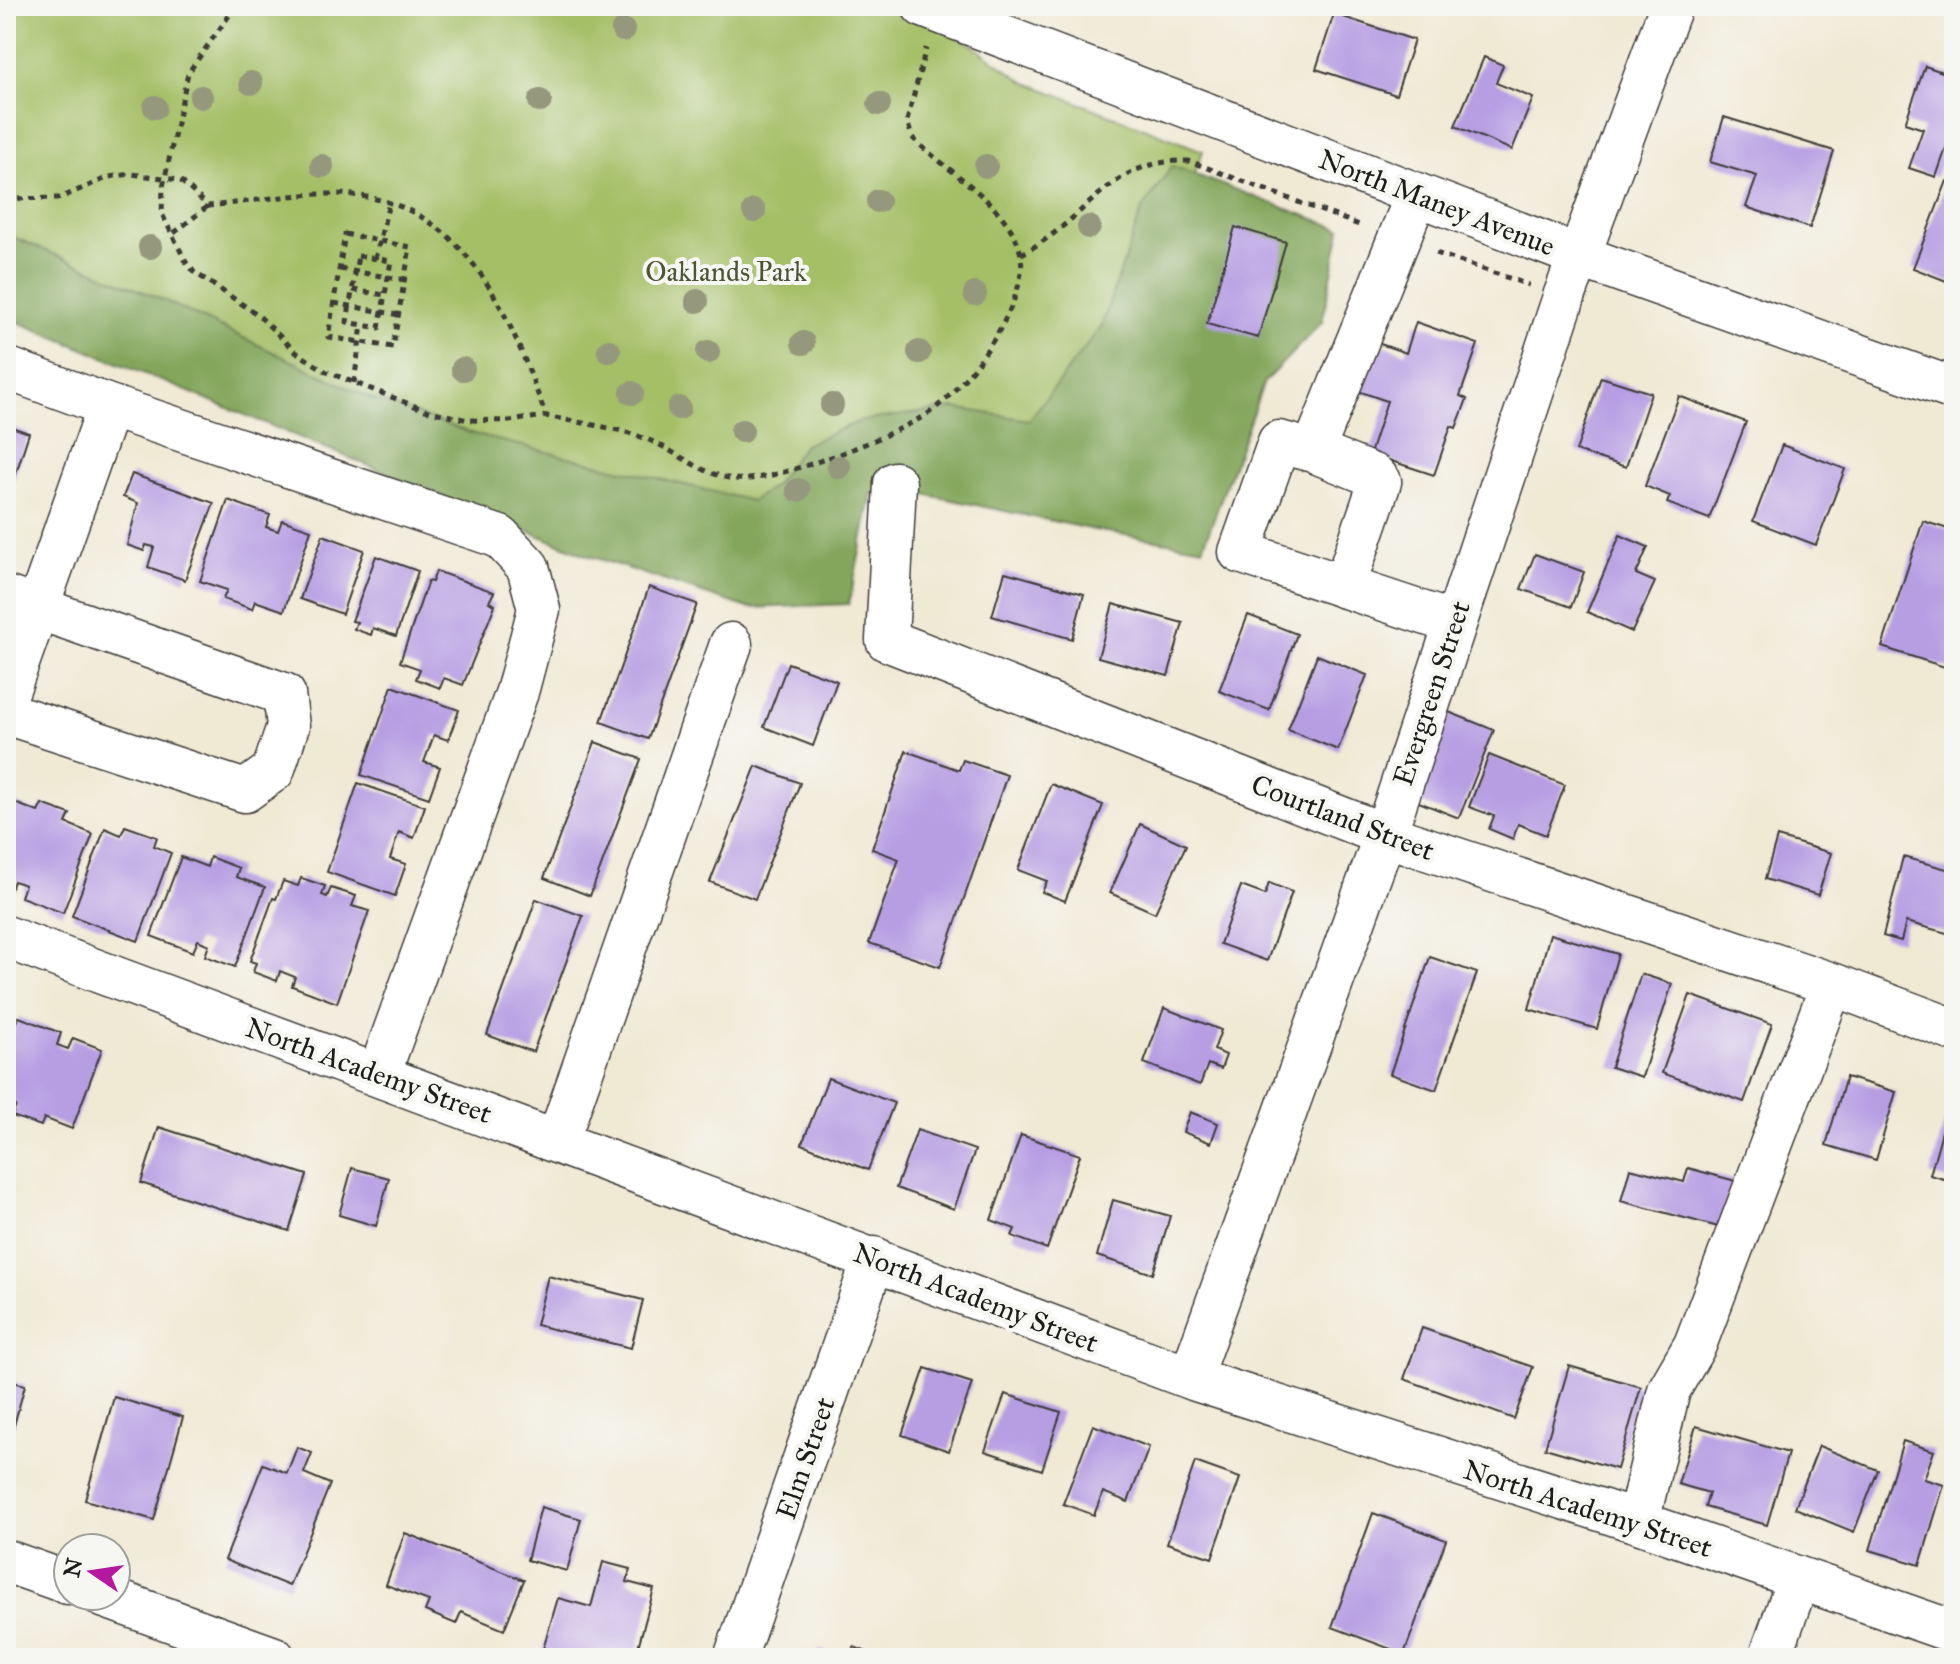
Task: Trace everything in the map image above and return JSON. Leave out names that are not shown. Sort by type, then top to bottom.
[{"type":"street","name":"Evergreen Street","points":[[1190,1378],[1385,835],[1579,256],[1671,6]]},
{"type":"street","name":"North Maney Avenue","points":[[932,9],[1006,20],[1417,194],[1579,256],[1954,389]]},
{"type":"street","points":[[1313,451],[1417,194]]},
{"type":"street","points":[[6,368],[109,406],[500,537],[528,567],[539,609],[517,692],[379,1074]]},
{"type":"street","points":[[6,697],[22,602],[109,406]]},
{"type":"street","points":[[1344,587],[1380,482],[1375,476],[1313,451],[1279,442],[1240,552],[1344,587],[1454,623]]},
{"type":"street","name":"Courtland Street","points":[[895,483],[887,640],[1385,835],[1832,984],[1954,1030]]},
{"type":"street","points":[[6,713],[245,791],[273,771],[288,726],[284,694],[22,602]]},
{"type":"street","points":[[558,1140],[731,644]]},
{"type":"street","name":"North Academy Street","points":[[6,937],[558,1140],[1190,1378],[1638,1522],[1954,1632]]},
{"type":"street","points":[[1638,1522],[1669,1390],[1701,1331],[1832,984]]},
{"type":"street","name":"Elm Street","points":[[735,1658],[874,1258]]},
{"type":"street","points":[[6,1561],[52,1577]]},
{"type":"street","points":[[1770,1658],[1798,1580]]},
{"type":"street","points":[[132,1607],[274,1658]]},
{"type":"path","points":[[236,6],[201,50],[188,73],[167,176],[162,214],[194,272],[257,314],[303,358],[354,383],[425,410],[468,420],[509,421],[546,416],[641,436],[698,468],[736,480],[799,467],[927,414],[944,400],[1006,318],[1021,289],[1021,254],[996,210],[912,137],[907,121],[932,9]]},
{"type":"path","points":[[1021,254],[1049,239],[1127,172],[1164,160],[1189,161]]},
{"type":"path","points":[[6,199],[60,198],[109,177],[167,176],[190,187],[208,206]]},
{"type":"path","points":[[174,233],[208,206],[335,194],[389,203],[430,223],[478,267],[497,297],[546,416]]},
{"type":"path","points":[[375,259],[389,203]]},
{"type":"path","points":[[345,234],[410,247],[393,347],[328,337],[340,269],[345,234]]},
{"type":"path","points":[[358,256],[375,259],[391,261],[379,328],[347,322],[358,256]]},
{"type":"path","points":[[340,269],[405,280]]},
{"type":"path","points":[[353,290],[385,295]]},
{"type":"path","points":[[334,303],[399,315]]},
{"type":"path","points":[[354,383],[362,325]]},
{"type":"green space","name":"Oaklands Park","points":[[6,6],[974,6],[963,39],[1025,82],[1203,151],[1070,492],[872,493],[849,592],[6,259]]},
{"type":"green space","points":[[1172,166],[1341,229],[1322,322],[1264,382],[1203,548],[1095,530],[919,493],[872,493],[849,604],[748,608],[584,554],[6,317],[6,234],[161,299],[370,398],[477,435],[752,501],[775,485],[804,445],[860,421],[954,408],[1029,420],[1101,327],[1142,210]]},
{"type":"building","points":[[1334,14],[1414,40],[1396,95],[1316,69]]},
{"type":"building","points":[[1484,57],[1503,65],[1496,83],[1533,98],[1512,150],[1455,126]]},
{"type":"building","points":[[1925,66],[1954,76],[1954,134],[1951,134],[1936,177],[1909,168],[1923,129],[1905,123]]},
{"type":"building","points":[[1724,117],[1834,151],[1810,228],[1746,207],[1757,176],[1710,162]]},
{"type":"building","points":[[1947,181],[1954,184],[1954,284],[1913,268]]},
{"type":"building","points":[[1235,227],[1286,242],[1258,338],[1207,324]]},
{"type":"building","points":[[1416,322],[1478,344],[1460,396],[1467,399],[1456,428],[1451,426],[1434,475],[1370,454],[1387,401],[1352,389],[1369,340],[1406,353]]},
{"type":"building","points":[[1601,377],[1651,393],[1626,467],[1576,451]]},
{"type":"building","points":[[1679,396],[1746,422],[1709,519],[1667,503],[1670,496],[1645,486]]},
{"type":"building","points":[[6,425],[29,433],[7,501],[6,501]]},
{"type":"building","points":[[1782,445],[1845,469],[1816,545],[1753,521]]},
{"type":"building","points":[[132,474],[214,503],[185,580],[148,567],[154,547],[146,545],[144,551],[127,545],[138,503],[123,497]]},
{"type":"building","points":[[228,500],[270,515],[266,527],[278,531],[282,520],[311,530],[284,611],[255,601],[252,609],[223,599],[227,590],[200,581]]},
{"type":"building","points":[[1923,521],[1954,531],[1954,670],[1882,647]]},
{"type":"building","points":[[323,535],[364,550],[342,614],[300,599]]},
{"type":"building","points":[[1620,535],[1648,547],[1636,574],[1655,582],[1632,632],[1587,612]]},
{"type":"building","points":[[1535,554],[1584,572],[1571,607],[1521,589]]},
{"type":"building","points":[[376,556],[418,571],[396,636],[373,628],[371,635],[354,629],[357,622],[352,621]]},
{"type":"building","points":[[436,571],[494,592],[489,602],[495,605],[463,685],[444,678],[440,688],[416,679],[420,669],[400,662],[428,581],[432,582]]},
{"type":"building","points":[[1005,572],[1084,594],[1072,639],[992,616]]},
{"type":"building","points":[[649,587],[697,604],[648,739],[601,722]]},
{"type":"building","points":[[1113,604],[1183,623],[1168,676],[1098,657]]},
{"type":"building","points":[[1248,615],[1297,634],[1269,710],[1219,691]]},
{"type":"building","points":[[1317,655],[1367,675],[1338,750],[1288,730]]},
{"type":"building","points":[[788,663],[837,681],[813,746],[764,727]]},
{"type":"building","points":[[392,686],[459,710],[448,740],[434,735],[424,762],[440,767],[429,798],[361,775]]},
{"type":"building","points":[[1441,709],[1494,730],[1459,818],[1406,797]]},
{"type":"building","points":[[595,742],[641,759],[590,896],[544,878]]},
{"type":"building","points":[[906,751],[959,770],[963,760],[1007,775],[940,967],[869,943],[899,859],[872,849]]},
{"type":"building","points":[[1489,755],[1565,785],[1546,835],[1518,824],[1513,839],[1489,829],[1494,816],[1469,807]]},
{"type":"building","points":[[756,766],[800,783],[755,899],[710,882]]},
{"type":"building","points":[[358,783],[425,806],[414,838],[399,832],[390,859],[406,864],[395,896],[327,872]]},
{"type":"building","points":[[1051,784],[1103,805],[1065,901],[1042,892],[1047,881],[1018,870]]},
{"type":"building","points":[[10,801],[38,812],[42,804],[70,814],[66,823],[93,834],[63,913],[21,897],[25,885],[14,881],[10,892],[6,891],[6,811]]},
{"type":"building","points":[[1140,824],[1186,845],[1155,913],[1110,893]]},
{"type":"building","points":[[125,826],[157,837],[154,846],[171,853],[138,941],[72,916],[105,828],[121,835]]},
{"type":"building","points":[[1777,837],[1831,853],[1818,895],[1765,879]]},
{"type":"building","points":[[181,857],[207,867],[210,857],[239,868],[236,877],[265,887],[235,967],[205,956],[209,945],[198,940],[193,952],[151,936]]},
{"type":"building","points":[[1903,857],[1954,871],[1954,935],[1906,922],[1901,941],[1883,936]]},
{"type":"building","points":[[301,878],[325,886],[322,895],[327,897],[331,888],[356,896],[352,906],[369,911],[337,1003],[292,986],[295,977],[280,971],[277,981],[253,972],[256,963],[250,961],[273,898],[276,899],[283,881],[298,886]]},
{"type":"building","points":[[1269,883],[1292,892],[1267,961],[1220,944],[1241,886],[1265,895]]},
{"type":"building","points":[[536,899],[583,916],[533,1052],[487,1035]]},
{"type":"building","points":[[1550,934],[1618,954],[1597,1029],[1529,1009]]},
{"type":"building","points":[[1430,957],[1477,973],[1436,1090],[1390,1074]]},
{"type":"building","points":[[1641,974],[1672,984],[1642,1077],[1611,1067]]},
{"type":"building","points":[[1690,995],[1772,1024],[1744,1102],[1662,1073]]},
{"type":"building","points":[[1164,1008],[1221,1030],[1214,1050],[1226,1055],[1221,1069],[1208,1064],[1200,1085],[1144,1063]]},
{"type":"building","points":[[19,1017],[61,1033],[57,1045],[68,1049],[73,1038],[102,1049],[72,1129],[44,1118],[41,1126],[12,1116],[16,1106],[6,1103],[6,1052]]},
{"type":"building","points":[[1846,1077],[1896,1092],[1876,1160],[1826,1145]]},
{"type":"building","points":[[828,1078],[894,1103],[868,1170],[802,1144]]},
{"type":"building","points":[[1190,1112],[1218,1123],[1211,1143],[1183,1132]]},
{"type":"building","points":[[1946,1117],[1954,1119],[1954,1182],[1930,1175]]},
{"type":"building","points":[[159,1127],[307,1175],[289,1231],[141,1183]]},
{"type":"building","points":[[917,1130],[975,1150],[954,1209],[896,1188]]},
{"type":"building","points":[[1021,1135],[1080,1155],[1047,1249],[1012,1236],[1015,1229],[991,1220]]},
{"type":"building","points":[[352,1168],[389,1178],[376,1226],[339,1215]]},
{"type":"building","points":[[1630,1168],[1684,1182],[1688,1168],[1739,1182],[1726,1229],[1621,1201]]},
{"type":"building","points":[[1113,1200],[1170,1216],[1153,1274],[1097,1256]]},
{"type":"building","points":[[548,1276],[643,1300],[631,1348],[536,1325]]},
{"type":"building","points":[[1422,1328],[1533,1367],[1514,1419],[1404,1379]]},
{"type":"building","points":[[1569,1366],[1641,1387],[1617,1469],[1545,1448]]},
{"type":"building","points":[[925,1368],[972,1383],[949,1451],[902,1435]]},
{"type":"building","points":[[6,1380],[25,1385],[7,1451],[6,1451]]},
{"type":"building","points":[[1005,1394],[1061,1412],[1042,1470],[985,1451]]},
{"type":"building","points":[[114,1397],[183,1417],[154,1520],[85,1500]]},
{"type":"building","points":[[1093,1425],[1149,1447],[1128,1502],[1103,1492],[1094,1515],[1063,1504]]},
{"type":"building","points":[[1696,1426],[1788,1453],[1767,1525],[1705,1507],[1709,1493],[1678,1484]]},
{"type":"building","points":[[1903,1441],[1934,1451],[1924,1479],[1944,1485],[1920,1565],[1870,1550]]},
{"type":"building","points":[[1819,1446],[1878,1470],[1854,1532],[1795,1508]]},
{"type":"building","points":[[297,1447],[312,1453],[304,1473],[330,1484],[289,1586],[225,1560],[263,1464],[287,1473]]},
{"type":"building","points":[[1195,1462],[1240,1478],[1212,1558],[1167,1543]]},
{"type":"building","points":[[541,1507],[581,1519],[567,1571],[527,1560]]},
{"type":"building","points":[[1373,1513],[1446,1540],[1404,1654],[1332,1627]]},
{"type":"building","points":[[405,1533],[524,1580],[504,1630],[461,1612],[456,1624],[425,1611],[429,1601],[386,1585]]},
{"type":"building","points":[[603,1562],[630,1569],[627,1582],[654,1589],[635,1658],[576,1658],[543,1649],[558,1598],[591,1607]]},
{"type":"building","points":[[854,1647],[882,1658],[850,1658]]},
{"type":"building","points":[[819,1649],[842,1658],[816,1658]]},
{"type":"building","points":[[6,1650],[29,1657],[29,1658],[6,1658]]}]
